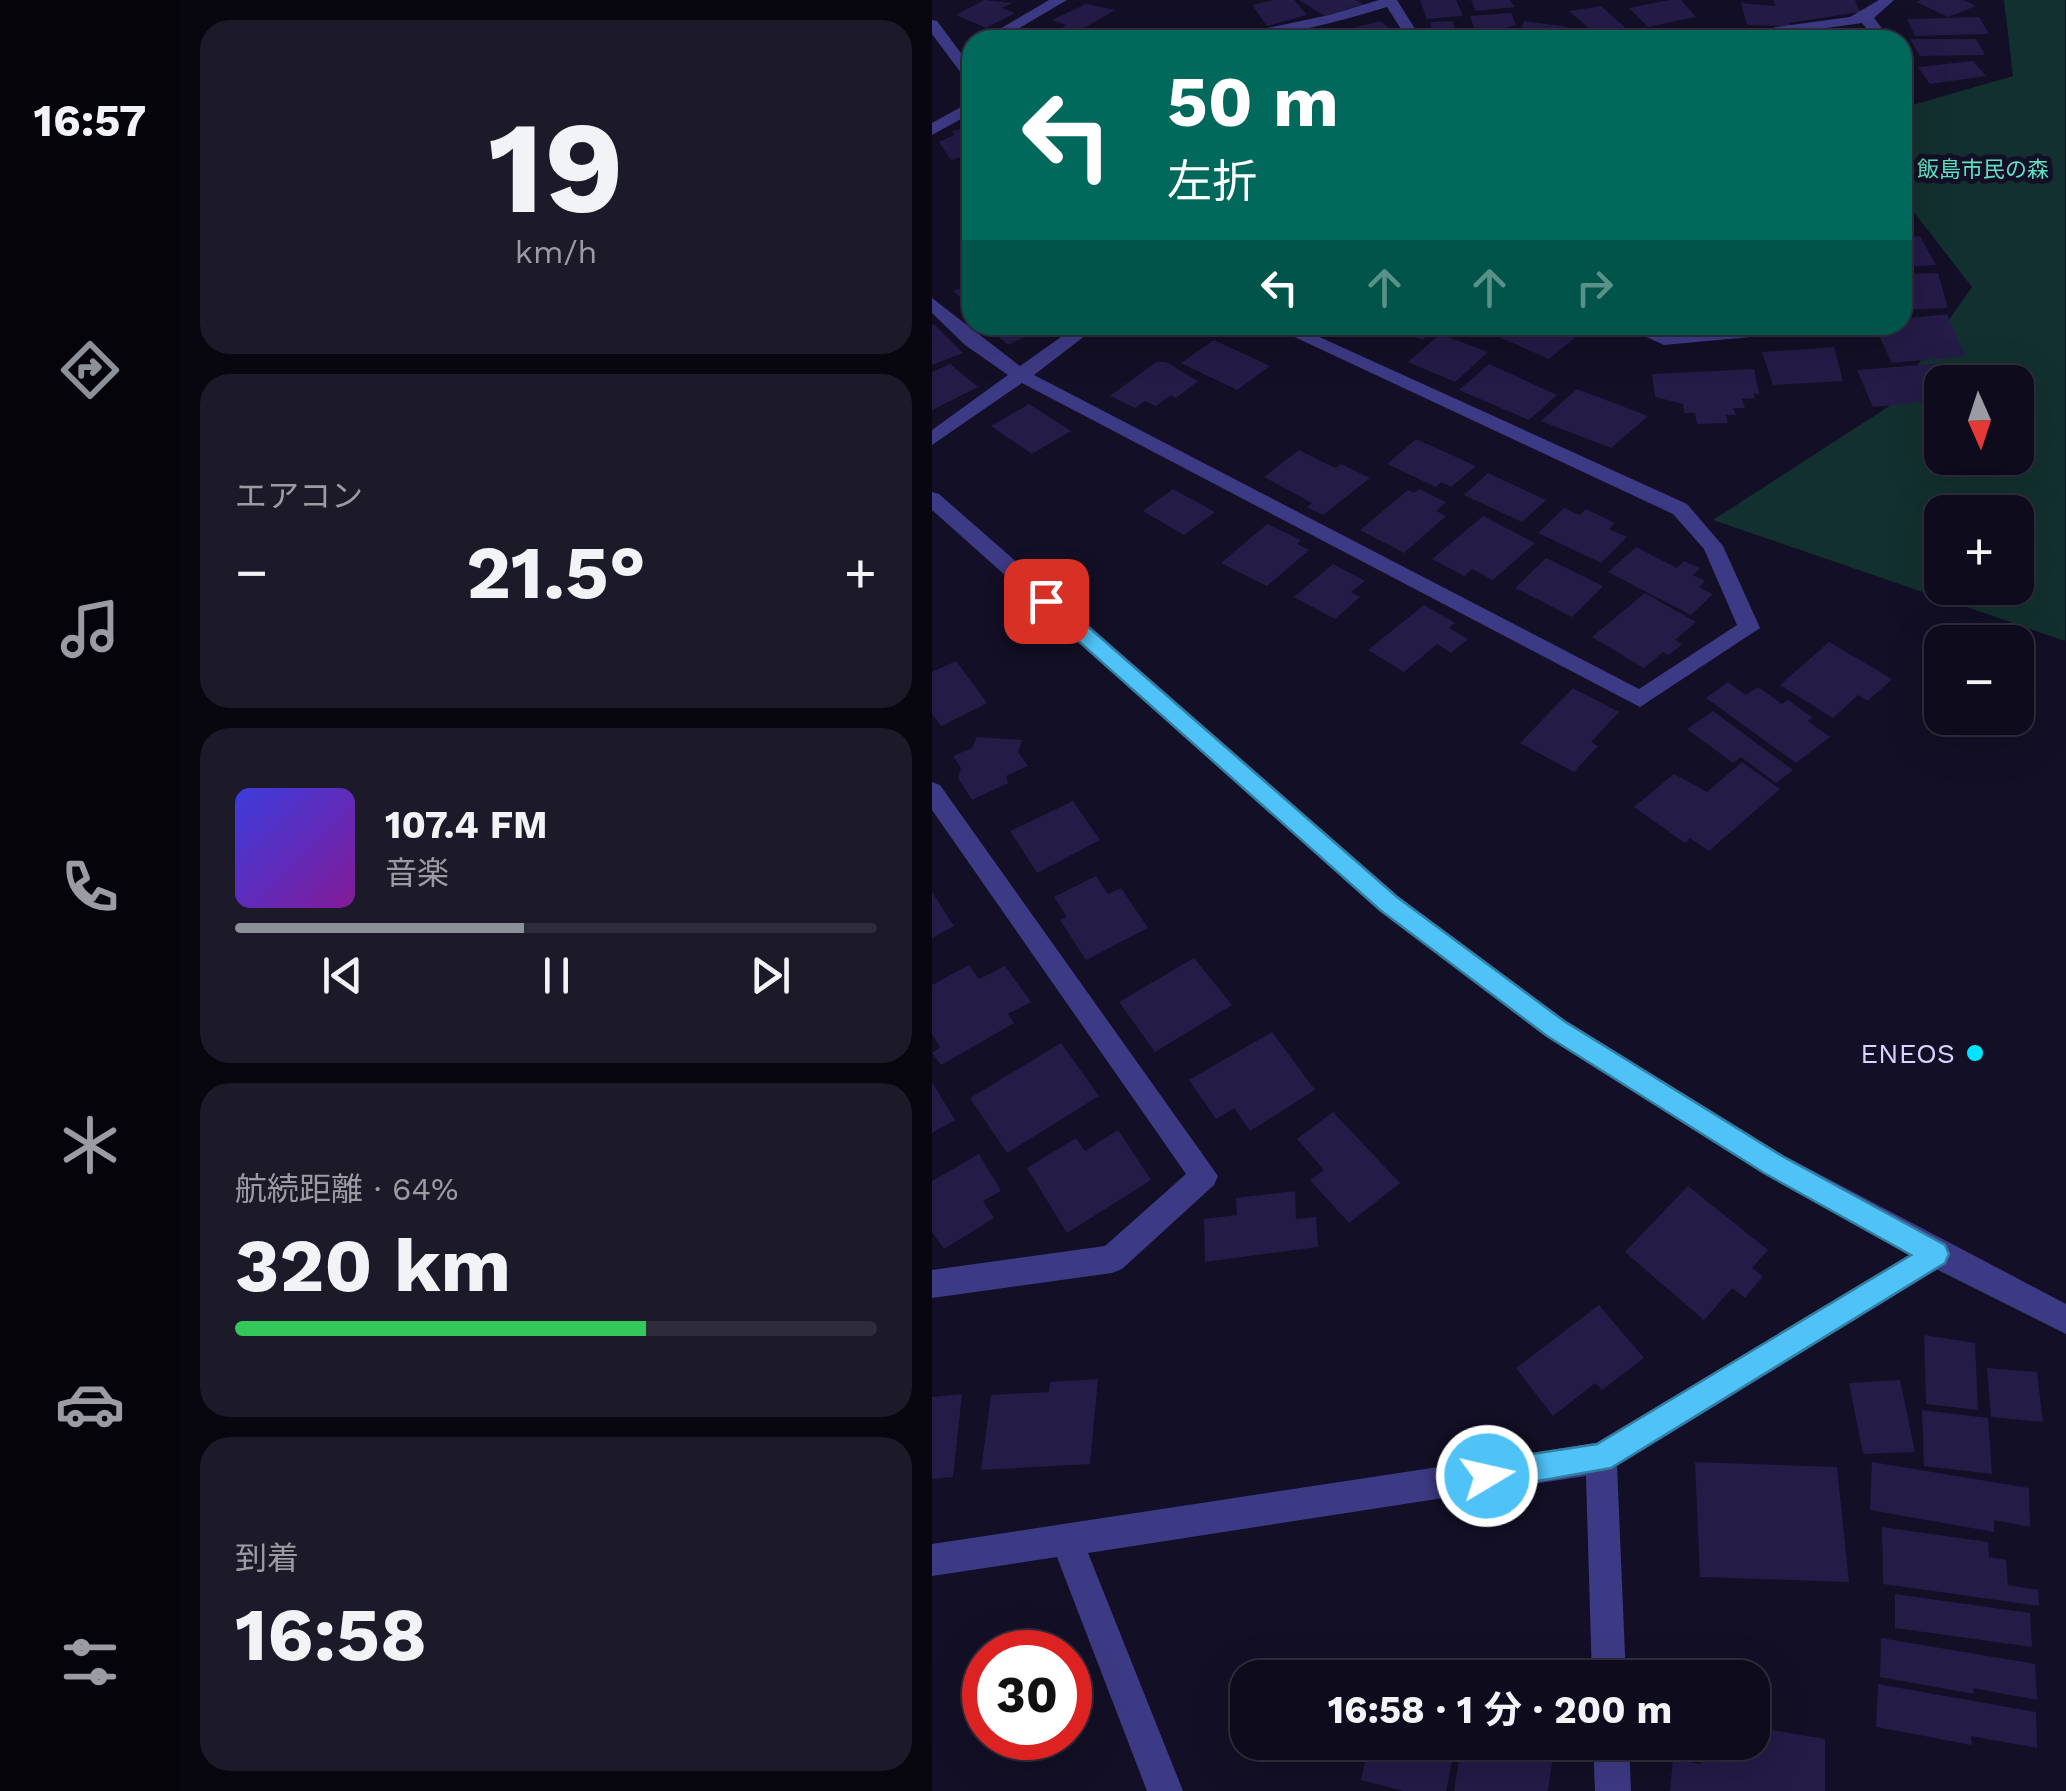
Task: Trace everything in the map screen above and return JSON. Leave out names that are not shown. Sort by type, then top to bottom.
[{"type":"street","points":[[1006,30],[1060,0]]},
{"type":"street","points":[[1784,30],[1867,19],[1883,9],[1887,0]]},
{"type":"street","points":[[1261,30],[1383,2],[1407,30]]},
{"type":"street","points":[[1867,19],[1876,30]]},
{"type":"street","points":[[932,24],[962,64]]},
{"type":"street","points":[[957,57],[962,54]]},
{"type":"street","points":[[932,130],[962,112]]},
{"type":"street","points":[[932,304],[962,331]]},
{"type":"street","points":[[966,335],[1020,375],[1640,698],[1749,628],[1713,546],[1680,509],[1300,335]]},
{"type":"street","points":[[932,439],[1076,335]]},
{"type":"street","points":[[1654,335],[1664,339],[1710,335]]},
{"type":"street","points":[[932,499],[1388,903],[1556,1028],[1773,1164],[2066,1320]]},
{"type":"street","points":[[932,791],[1204,1176],[1112,1258],[932,1284]]},
{"type":"street","points":[[932,1560],[1601,1458],[1936,1254]]},
{"type":"street","points":[[1601,1458],[1608,1660]]},
{"type":"street","points":[[1067,1541],[1164,1791]]},
{"type":"street","points":[[1612,1760],[1613,1791]]},
{"type":"green space","name":"飯島市民の森","points":[[2004,0],[2065,0],[2065,641],[2034,630],[2034,625],[2018,625],[1960,605],[2034,605],[2034,495],[1924,495],[1924,593],[1713,520],[1888,407],[1972,287],[1912,210],[1912,105],[2013,76]]},
{"type":"building","points":[[984,0],[1012,3],[1002,8],[1015,13],[986,28],[956,15]]},
{"type":"building","points":[[1294,0],[1307,15],[1267,26],[1252,5]]},
{"type":"building","points":[[1299,0],[1355,0],[1363,4],[1325,16]]},
{"type":"building","points":[[1420,0],[1456,0],[1463,16],[1427,19]]},
{"type":"building","points":[[1471,0],[1510,0],[1515,7],[1476,11]]},
{"type":"building","points":[[1681,0],[1696,17],[1648,27],[1629,8]]},
{"type":"building","points":[[1773,0],[1855,0],[1860,12],[1789,23],[1790,26],[1747,25],[1741,3],[1776,6]]},
{"type":"building","points":[[1963,0],[1976,6],[1948,17],[1916,2]]},
{"type":"building","points":[[1086,4],[1115,10],[1081,30],[1058,30],[1066,25],[1052,20]]},
{"type":"building","points":[[1601,6],[1628,30],[1591,30],[1569,11]]},
{"type":"building","points":[[1511,13],[1516,25],[1475,30],[1470,16]]},
{"type":"building","points":[[1979,17],[1989,34],[1915,36],[1907,19]]},
{"type":"building","points":[[1381,21],[1391,30],[1346,30]]},
{"type":"building","points":[[1453,21],[1455,30],[1432,30],[1430,22]]},
{"type":"building","points":[[1524,21],[1568,27],[1567,30],[1521,30]]},
{"type":"building","points":[[1912,39],[1976,39],[1985,55],[1920,56]]},
{"type":"building","points":[[1973,61],[1986,76],[1930,84],[1918,67]]},
{"type":"building","points":[[962,128],[962,157],[951,160],[939,142],[954,135],[952,131]]},
{"type":"building","points":[[1920,236],[1936,265],[1912,266],[1912,237]]},
{"type":"building","points":[[1938,273],[1948,308],[1912,310],[1912,274]]},
{"type":"building","points":[[1947,314],[1965,356],[1892,363],[1879,335],[1912,335],[1912,318]]},
{"type":"building","points":[[932,325],[963,353],[932,365]]},
{"type":"building","points":[[996,335],[1030,335],[1008,345]]},
{"type":"building","points":[[1439,335],[1488,352],[1455,382],[1408,362]]},
{"type":"building","points":[[1495,335],[1578,335],[1549,359]]},
{"type":"building","points":[[1214,340],[1270,366],[1237,390],[1181,363]]},
{"type":"building","points":[[1834,347],[1843,381],[1773,385],[1762,352]]},
{"type":"building","points":[[1156,362],[1166,362],[1198,381],[1176,398],[1171,395],[1156,406],[1145,401],[1135,408],[1110,396]]},
{"type":"building","points":[[1945,363],[1946,365],[1924,365],[1924,402],[1873,407],[1857,370]]},
{"type":"building","points":[[950,364],[978,387],[932,410],[932,372]]},
{"type":"building","points":[[1489,364],[1557,395],[1529,420],[1459,390]]},
{"type":"building","points":[[1754,369],[1759,394],[1742,399],[1745,408],[1733,408],[1736,415],[1726,415],[1728,423],[1697,424],[1695,413],[1684,413],[1683,404],[1655,397],[1652,374]]},
{"type":"building","points":[[1577,389],[1648,416],[1611,448],[1541,421]]},
{"type":"building","points":[[1029,404],[1071,431],[1032,454],[991,426]]},
{"type":"building","points":[[1416,439],[1476,466],[1451,487],[1441,482],[1436,487],[1387,464]]},
{"type":"building","points":[[1299,450],[1335,468],[1341,464],[1370,478],[1323,515],[1307,507],[1312,503],[1264,477]]},
{"type":"building","points":[[1488,473],[1546,500],[1522,522],[1464,495]]},
{"type":"building","points":[[1173,489],[1215,512],[1184,535],[1143,511]]},
{"type":"building","points":[[1419,489],[1446,502],[1436,511],[1446,516],[1404,553],[1360,530],[1408,490],[1414,493]]},
{"type":"building","points":[[1564,508],[1580,515],[1586,509],[1615,523],[1609,529],[1627,537],[1601,563],[1538,533]]},
{"type":"building","points":[[1483,516],[1535,543],[1493,580],[1472,569],[1464,576],[1432,559]]},
{"type":"building","points":[[1267,524],[1301,540],[1297,544],[1309,550],[1267,586],[1221,563]]},
{"type":"building","points":[[1636,547],[1677,568],[1684,561],[1700,568],[1693,575],[1705,581],[1699,587],[1713,594],[1691,615],[1608,572]]},
{"type":"building","points":[[1546,558],[1603,586],[1572,617],[1515,588]]},
{"type":"building","points":[[1333,564],[1365,581],[1351,592],[1360,597],[1335,619],[1294,597]]},
{"type":"building","points":[[1645,593],[1696,622],[1675,640],[1682,644],[1669,655],[1663,652],[1644,668],[1592,637]]},
{"type":"building","points":[[1424,605],[1455,623],[1449,628],[1468,639],[1451,653],[1437,644],[1404,672],[1368,650]]},
{"type":"building","points":[[1829,642],[1892,679],[1868,701],[1858,695],[1833,718],[1780,685]]},
{"type":"building","points":[[956,661],[987,703],[941,726],[932,714],[932,672]]},
{"type":"building","points":[[1728,682],[1746,695],[1758,687],[1782,704],[1788,700],[1813,718],[1808,721],[1830,737],[1796,763],[1706,698]]},
{"type":"building","points":[[1573,688],[1619,712],[1591,742],[1598,746],[1574,772],[1520,743]]},
{"type":"building","points":[[1713,711],[1793,770],[1776,783],[1741,757],[1733,763],[1687,729]]},
{"type":"building","points":[[977,737],[1022,740],[1018,752],[1028,766],[1006,776],[1008,783],[972,800],[958,778],[961,768],[953,756],[972,748]]},
{"type":"building","points":[[1742,762],[1780,789],[1709,851],[1690,838],[1685,843],[1634,807],[1674,774],[1707,792]]},
{"type":"building","points":[[1073,801],[1100,840],[1037,873],[1010,831]]},
{"type":"building","points":[[1096,876],[1108,894],[1121,888],[1148,928],[1086,960],[1060,920],[1067,917],[1054,897]]},
{"type":"building","points":[[932,892],[954,926],[932,938]]},
{"type":"building","points":[[1194,958],[1232,1005],[1155,1052],[1119,1002]]},
{"type":"building","points":[[969,965],[979,979],[1005,966],[1031,1002],[1008,1014],[1014,1023],[941,1065],[932,1053],[940,1047],[932,1034],[932,985]]},
{"type":"building","points":[[1272,1032],[1315,1090],[1250,1131],[1234,1108],[1216,1119],[1189,1080]]},
{"type":"building","points":[[1061,1043],[1099,1096],[1007,1153],[970,1098]]},
{"type":"building","points":[[932,1082],[955,1120],[932,1133]]},
{"type":"building","points":[[1333,1112],[1400,1183],[1349,1223],[1310,1180],[1324,1170],[1297,1139]]},
{"type":"building","points":[[1118,1130],[1151,1180],[1067,1233],[1027,1168],[1076,1138],[1085,1151]]},
{"type":"building","points":[[979,1154],[1001,1191],[983,1201],[994,1218],[944,1249],[932,1232],[932,1181]]},
{"type":"building","points":[[1688,1186],[1768,1250],[1752,1268],[1763,1276],[1745,1298],[1732,1288],[1704,1320],[1625,1252]]},
{"type":"building","points":[[1295,1191],[1296,1219],[1316,1217],[1318,1247],[1205,1262],[1204,1219],[1237,1215],[1236,1198]]},
{"type":"building","points":[[1599,1305],[1644,1358],[1602,1390],[1595,1383],[1553,1416],[1516,1368]]},
{"type":"building","points":[[1924,1335],[1975,1343],[1978,1410],[1926,1404]]},
{"type":"building","points":[[1987,1368],[2037,1372],[2043,1422],[1991,1417]]},
{"type":"building","points":[[1098,1379],[1090,1464],[981,1470],[991,1395],[1049,1392],[1050,1382]]},
{"type":"building","points":[[1900,1380],[1915,1452],[1863,1454],[1849,1383]]},
{"type":"building","points":[[962,1394],[953,1477],[932,1479],[932,1397]]},
{"type":"building","points":[[1922,1410],[1988,1418],[1992,1474],[1924,1466]]},
{"type":"building","points":[[1695,1462],[1837,1467],[1849,1582],[1700,1577]]},
{"type":"building","points":[[1872,1462],[2029,1488],[2030,1527],[1994,1520],[1994,1532],[1870,1510]]},
{"type":"building","points":[[1882,1527],[1988,1542],[1989,1557],[2006,1560],[2008,1585],[2038,1590],[2039,1606],[1883,1584]]},
{"type":"building","points":[[1895,1594],[2030,1613],[2032,1647],[1895,1628]]},
{"type":"building","points":[[1881,1638],[2035,1664],[2037,1700],[1973,1688],[1974,1694],[1880,1677]]},
{"type":"building","points":[[1878,1684],[2036,1712],[2037,1748],[1971,1736],[1972,1745],[1876,1727]]},
{"type":"building","points":[[1770,1730],[1825,1739],[1825,1791],[1670,1791],[1673,1760],[1701,1764],[1701,1760],[1770,1760]]},
{"type":"building","points":[[1366,1760],[1452,1760],[1446,1791],[1404,1791],[1361,1780]]},
{"type":"building","points":[[1459,1760],[1552,1760],[1548,1791],[1454,1791]]},
{"type":"place","name":"ENEOS","points":[[1975,1053]]},
{"type":"route","points":[[1046,601],[1388,903],[1556,1028],[1773,1164],[1936,1254],[1601,1458],[1487,1476]]}]
